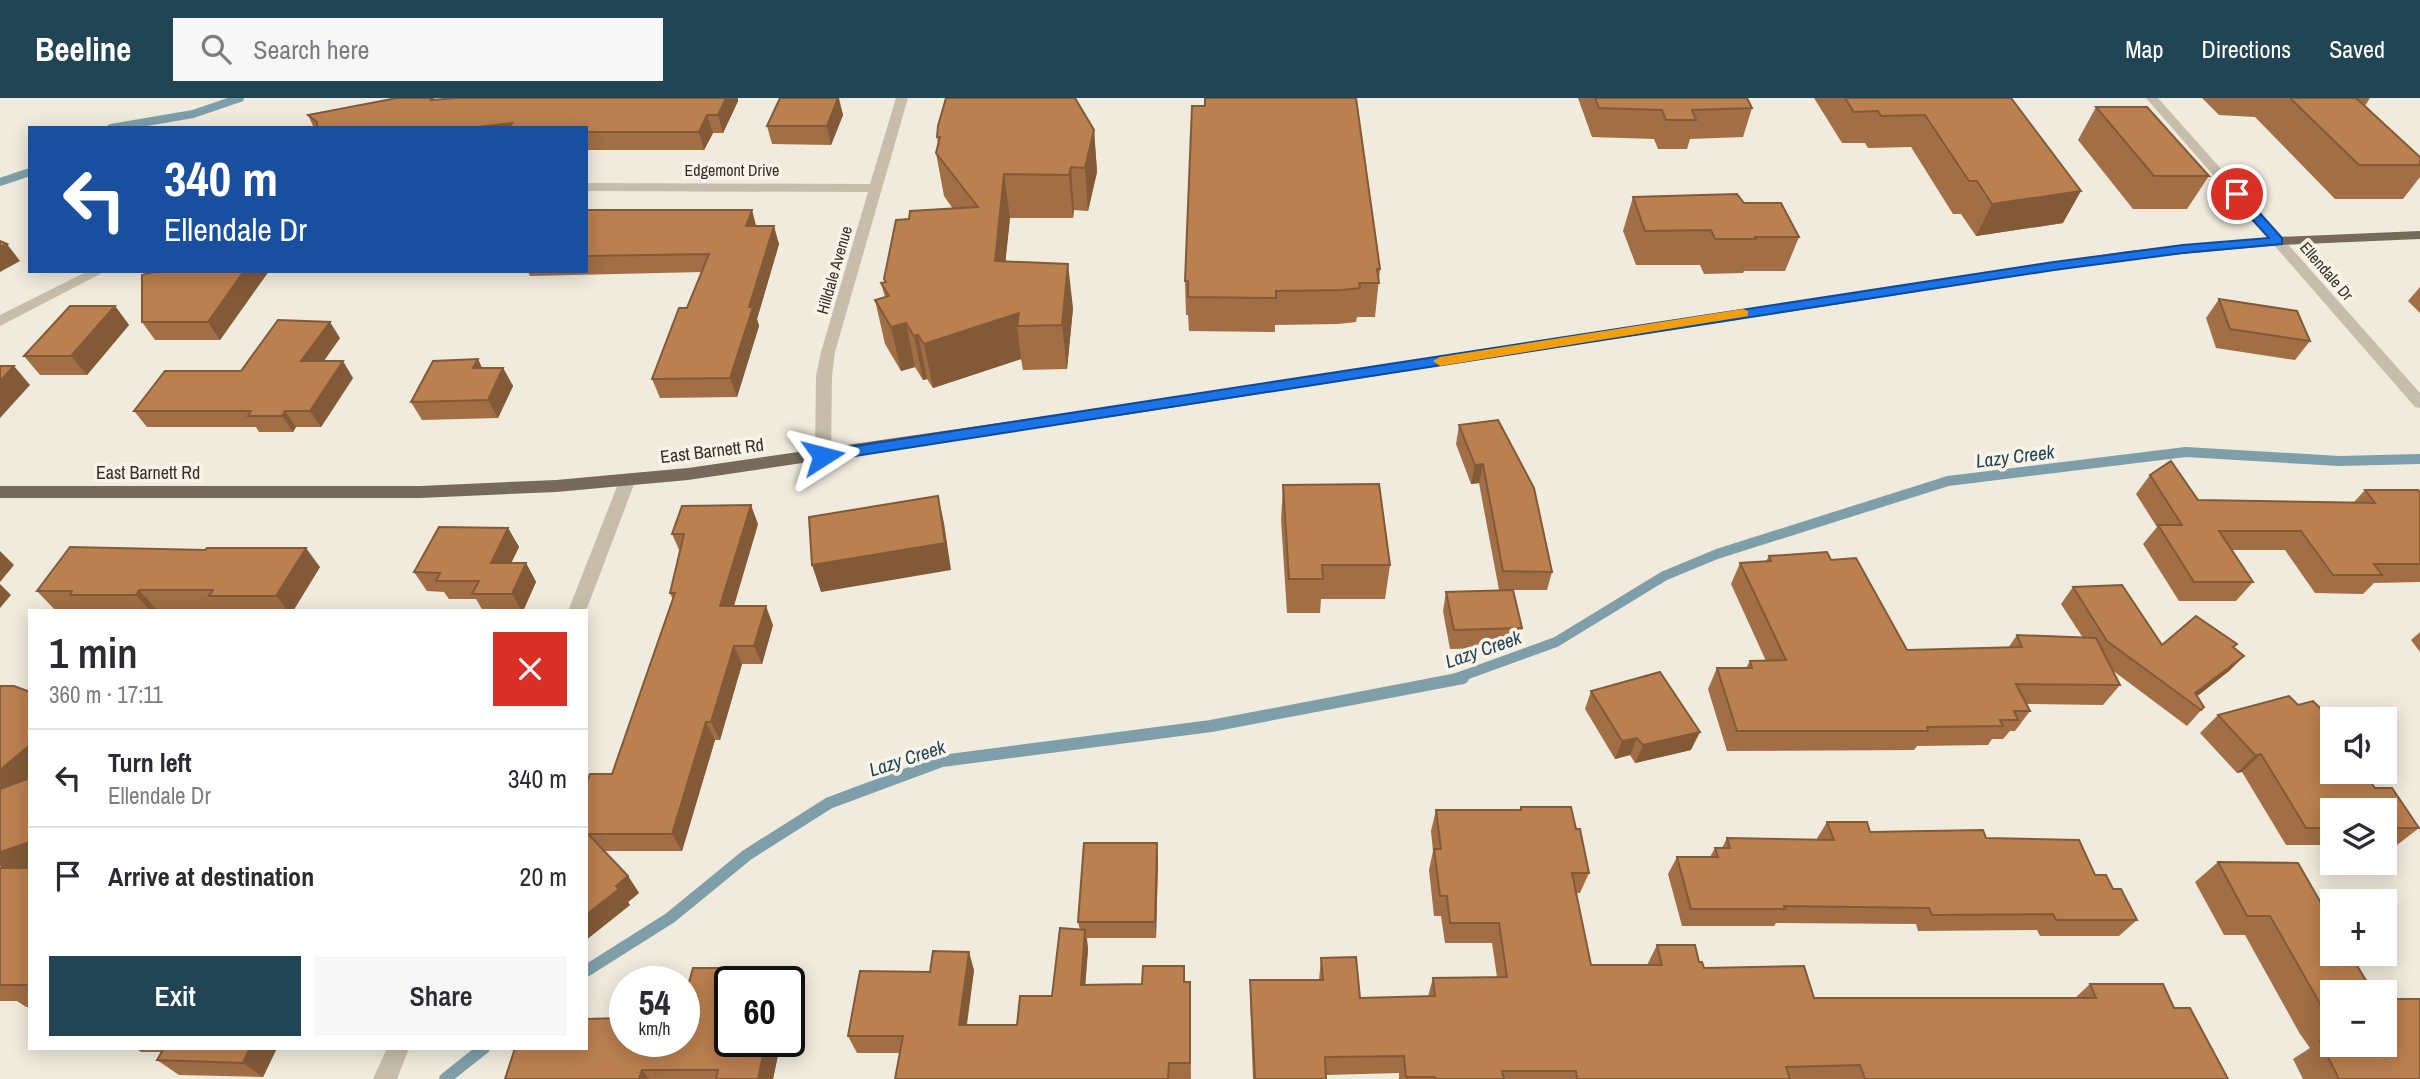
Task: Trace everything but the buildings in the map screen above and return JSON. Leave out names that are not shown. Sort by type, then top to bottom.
[{"type":"main road","name":"East Barnett Rd","points":[[0,492],[420,492],[556,486],[628,479],[823,456],[2066,264],[2183,249],[2278,241],[2420,235]]},
{"type":"street","name":"Hilldale Avenue","points":[[823,456],[824,376],[828,352],[902,98]]},
{"type":"street","name":"Ellendale Dr","points":[[2152,98],[2420,403]]},
{"type":"street","name":"Edgemont Drive","points":[[588,187],[877,188]]},
{"type":"street","points":[[0,321],[95,273]]},
{"type":"street","points":[[578,609],[628,479]]},
{"type":"street","points":[[385,1079],[397,1050]]},
{"type":"waterway","points":[[123,126],[193,114],[240,98]]},
{"type":"waterway","points":[[0,182],[28,173]]},
{"type":"waterway","name":"Lazy Creek","points":[[1454,679],[1556,642],[1664,576],[1717,554],[1948,481],[2186,452],[2339,461],[2420,459]]},
{"type":"waterway","name":"Lazy Creek","points":[[588,970],[670,918],[747,855],[829,803],[942,761],[1211,726],[1463,678]]},
{"type":"waterway","name":"Lazy Creek","points":[[445,1079],[481,1050]]},
{"type":"slow traffic","points":[[1440,361],[1743,313]]},
{"type":"route","points":[[823,456],[2128,255],[2278,241],[2237,194]]}]
